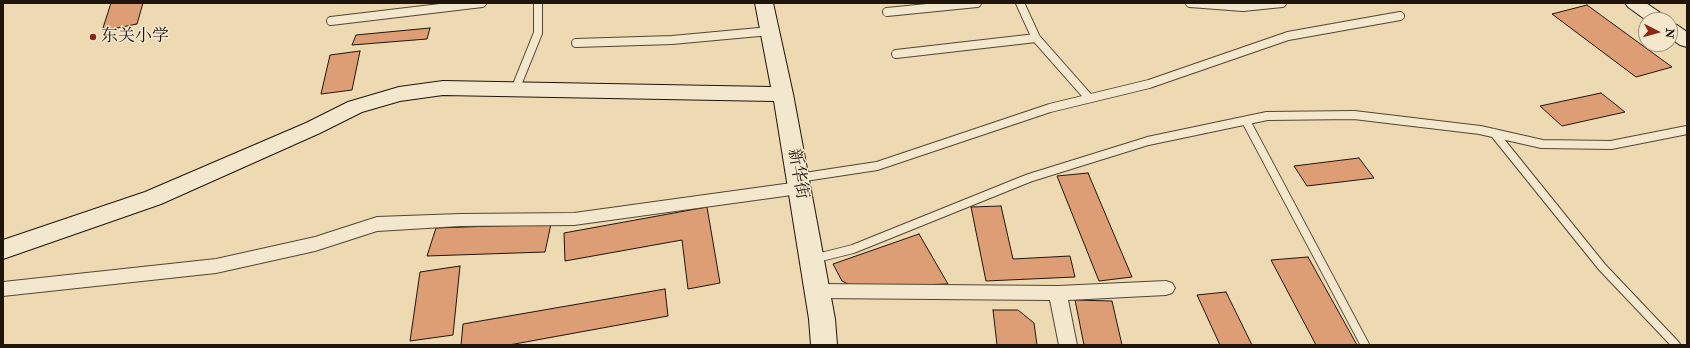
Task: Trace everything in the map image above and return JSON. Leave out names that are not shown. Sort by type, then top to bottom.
[{"type":"street","name":"新华街","points":[[764,3],[783,94],[818,292],[824,345]]},
{"type":"street","points":[[1634,3],[1647,12]]},
{"type":"street","points":[[1678,35],[1687,41]]},
{"type":"street","points":[[3,250],[153,198],[313,128],[355,107],[399,94],[443,88],[783,94]]},
{"type":"street","points":[[3,289],[216,266],[315,244],[378,224],[460,220],[574,219],[798,183]]},
{"type":"street","points":[[818,292],[1058,293],[1166,288]]},
{"type":"street","points":[[1058,293],[1068,345]]},
{"type":"lane","points":[[331,21],[482,3]]},
{"type":"lane","points":[[515,90],[538,33],[538,3]]},
{"type":"lane","points":[[887,12],[977,3]]},
{"type":"lane","points":[[1020,3],[1036,38],[1089,98]]},
{"type":"lane","points":[[1190,3],[1243,7],[1282,3]]},
{"type":"lane","points":[[798,183],[877,166],[1050,108],[1149,84],[1288,36],[1400,16]]},
{"type":"lane","points":[[576,43],[672,40],[770,31]]},
{"type":"lane","points":[[896,54],[1036,38]]},
{"type":"lane","points":[[812,260],[853,249],[1029,178],[1148,141],[1267,116],[1354,115],[1480,130],[1542,144],[1611,146],[1687,130]]},
{"type":"lane","points":[[1246,121],[1365,345]]},
{"type":"lane","points":[[1494,133],[1602,267],[1676,345]]},
{"type":"building","points":[[111,3],[143,3],[137,24],[102,31]]},
{"type":"building","points":[[1587,5],[1638,42],[1638,52],[1651,52],[1672,67],[1636,77],[1552,14]]},
{"type":"building","points":[[430,28],[427,39],[352,45],[356,35]]},
{"type":"building","points":[[360,51],[352,90],[321,94],[330,55]]},
{"type":"building","points":[[1601,93],[1625,112],[1562,126],[1540,106]]},
{"type":"building","points":[[1359,158],[1374,178],[1307,186],[1294,166]]},
{"type":"building","points":[[1088,173],[1132,277],[1099,281],[1057,176]]},
{"type":"building","points":[[1001,206],[1013,259],[1070,256],[1075,277],[986,281],[971,207]]},
{"type":"building","points":[[707,207],[720,283],[688,289],[682,240],[565,261],[564,233]]},
{"type":"building","points":[[551,224],[545,252],[427,256],[436,228]]},
{"type":"building","points":[[919,234],[948,284],[854,287],[842,281],[833,264]]},
{"type":"building","points":[[1308,257],[1357,345],[1316,345],[1271,260]]},
{"type":"building","points":[[460,266],[453,335],[410,341],[420,272]]},
{"type":"building","points":[[665,289],[668,316],[509,345],[461,345],[463,324]]},
{"type":"building","points":[[1226,292],[1252,345],[1220,345],[1197,295]]},
{"type":"building","points":[[1075,300],[1112,301],[1122,345],[1084,345]]},
{"type":"building","points":[[993,310],[1018,310],[1034,323],[1037,345],[997,345]]},
{"type":"place","name":"东关小学","points":[[93,37]]}]
